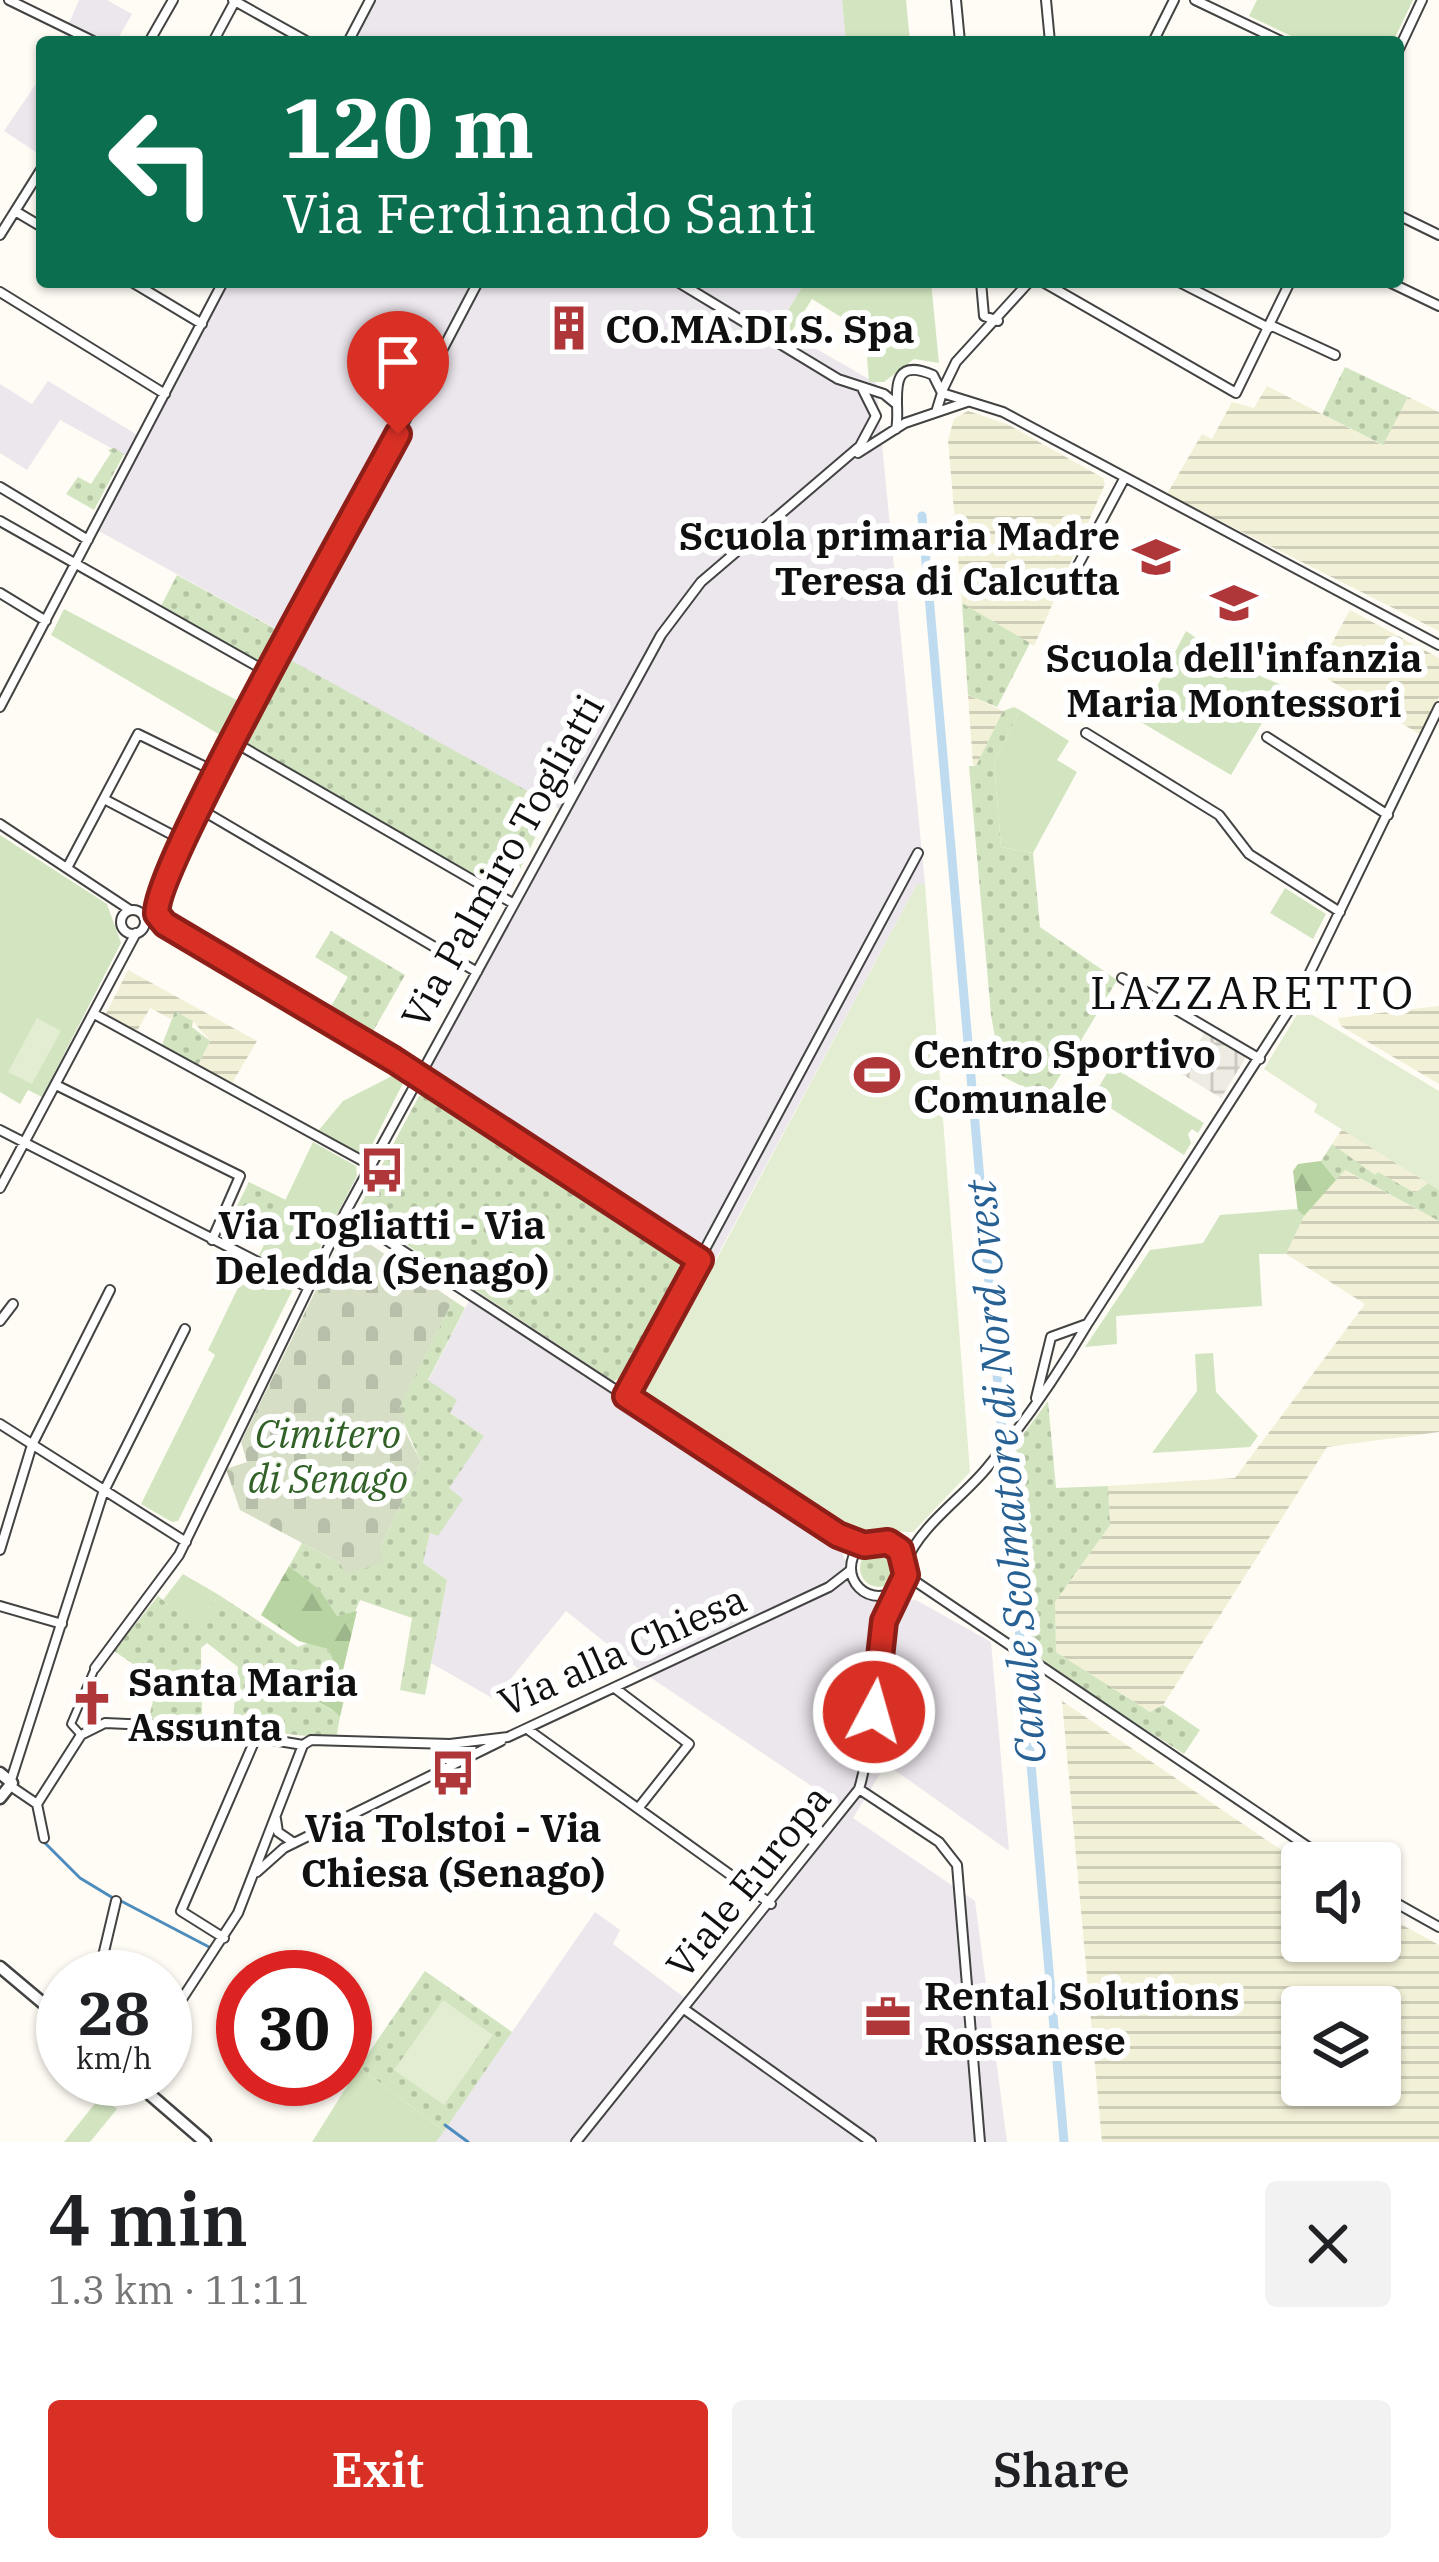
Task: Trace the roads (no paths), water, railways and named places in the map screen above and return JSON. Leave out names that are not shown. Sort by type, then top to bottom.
[{"type":"street","points":[[9,0],[83,36]]},
{"type":"street","points":[[152,36],[173,0]]},
{"type":"street","points":[[216,36],[235,0],[298,36]]},
{"type":"street","points":[[351,36],[370,0]]},
{"type":"street","points":[[956,0],[959,36]]},
{"type":"street","points":[[1046,0],[1049,36]]},
{"type":"street","points":[[1156,36],[1173,2],[1161,0]]},
{"type":"street","points":[[1195,0],[1270,36]]},
{"type":"street","points":[[1404,38],[1422,0]]},
{"type":"street","points":[[0,236],[36,177]]},
{"type":"street","points":[[15,211],[36,223]]},
{"type":"street","points":[[1404,218],[1439,235]]},
{"type":"street","points":[[142,288],[202,324]]},
{"type":"street","points":[[0,707],[220,288]]},
{"type":"street","points":[[0,1188],[96,1016],[269,674],[475,288]]},
{"type":"street","points":[[687,288],[917,419],[969,402]]},
{"type":"street","points":[[700,296],[705,288]]},
{"type":"street","points":[[977,340],[984,316],[982,288]]},
{"type":"street","points":[[937,410],[956,362],[1024,288]]},
{"type":"street","points":[[1052,288],[1236,393],[1287,288]]},
{"type":"street","points":[[1191,288],[1335,355]]},
{"type":"street","points":[[1402,288],[1439,306]]},
{"type":"street","points":[[0,292],[165,394]]},
{"type":"street","points":[[984,316],[998,321]]},
{"type":"street","points":[[875,391],[911,371],[929,373],[956,362]]},
{"type":"street","points":[[929,373],[942,392],[1003,412],[1439,645]]},
{"type":"street","points":[[896,429],[897,382]]},
{"type":"street","name":"Via Palmiro Togliatti","points":[[848,458],[869,434],[876,416],[863,389]]},
{"type":"street","name":"Via Palmiro Togliatti","points":[[95,1668],[186,1542],[370,1165],[676,609],[720,565],[848,458],[917,419]]},
{"type":"street","points":[[1076,569],[1124,479]]},
{"type":"street","points":[[0,487],[88,540]]},
{"type":"street","points":[[0,521],[269,674]]},
{"type":"street","points":[[0,593],[46,621]]},
{"type":"street","points":[[896,1590],[918,1540],[992,1462],[1074,1355],[1088,1323],[1260,1059],[1340,912],[1439,707]]},
{"type":"street","points":[[1086,733],[1219,815],[1249,854],[1340,912]]},
{"type":"street","points":[[67,868],[138,734],[218,773]]},
{"type":"street","points":[[1267,737],[1388,815]]},
{"type":"street","points":[[234,742],[514,904]]},
{"type":"street","points":[[104,799],[184,841]]},
{"type":"street","points":[[200,809],[477,972]]},
{"type":"street","points":[[0,824],[113,899],[140,925],[165,924],[419,1076],[700,1260]]},
{"type":"street","points":[[626,1396],[917,853]]},
{"type":"street","points":[[129,913],[157,898]]},
{"type":"street","points":[[157,898],[165,924]]},
{"type":"street","points":[[129,913],[140,925]]},
{"type":"street","points":[[1122,978],[1260,1059]]},
{"type":"street","points":[[96,1016],[370,1165]]},
{"type":"street","points":[[58,1086],[240,1176],[212,1240]]},
{"type":"street","points":[[0,1130],[307,1287]]},
{"type":"street","points":[[345,1213],[838,1535],[864,1545]]},
{"type":"street","points":[[0,1550],[32,1444],[110,1289]]},
{"type":"street","points":[[0,1321],[13,1304]]},
{"type":"street","points":[[1034,1404],[1053,1335],[1070,1333],[1088,1323]]},
{"type":"street","points":[[37,1804],[6,1790],[105,1489],[185,1329]]},
{"type":"street","points":[[1070,1333],[1077,1342]]},
{"type":"street","points":[[1050,1352],[1066,1360]]},
{"type":"street","points":[[0,1424],[186,1542]]},
{"type":"street","points":[[168,1528],[192,1527]]},
{"type":"street","points":[[838,1535],[853,1558]]},
{"type":"street","points":[[884,1621],[872,1595],[856,1585],[853,1558],[864,1545],[880,1540],[896,1546],[918,1540]]},
{"type":"street","points":[[896,1546],[906,1562]]},
{"type":"street","name":"Via alla Chiesa","points":[[80,1735],[105,1723],[127,1722],[303,1745],[311,1740],[450,1744],[508,1738],[829,1587],[851,1570]]},
{"type":"street","points":[[906,1575],[1300,1842]]},
{"type":"street","name":"Via alla Chiesa","points":[[829,1587],[856,1585]]},
{"type":"street","points":[[872,1595],[896,1590],[937,1599]]},
{"type":"street","name":"Viale Europa","points":[[576,2142],[859,1789],[868,1758],[884,1621],[896,1590]]},
{"type":"street","points":[[0,1606],[62,1624]]},
{"type":"street","points":[[44,1838],[37,1804],[80,1735],[71,1724],[95,1668]]},
{"type":"street","points":[[616,1689],[688,1744],[640,1806]]},
{"type":"street","points":[[529,1730],[770,1904]]},
{"type":"street","points":[[224,1939],[181,1912],[257,1736]]},
{"type":"street","points":[[253,1877],[274,1854],[508,1738]]},
{"type":"street","points":[[448,1771],[450,1744]]},
{"type":"street","points":[[192,1986],[224,1939],[253,1877],[303,1745]]},
{"type":"street","points":[[859,1789],[939,1842],[957,1865],[980,2142]]},
{"type":"street","points":[[276,1817],[278,1832],[295,1844]]},
{"type":"street","points":[[104,1950],[116,1901]]},
{"type":"street","points":[[1401,1906],[1439,1927]]},
{"type":"street","points":[[0,1966],[36,1997]]},
{"type":"street","points":[[684,2009],[871,2142]]},
{"type":"street","points":[[163,2106],[204,2142]]},
{"type":"waterway","name":"Canale Scolmatore di Nord Ovest","points":[[922,516],[1064,2142]]},
{"type":"waterway","points":[[45,1843],[80,1878],[113,1898]]},
{"type":"waterway","points":[[121,1901],[209,1947]]},
{"type":"waterway","points":[[445,2125],[468,2142]]},
{"type":"place","name":"CO.MA.DI.S. Spa","points":[[569,328]]},
{"type":"place","name":"Scuola primaria Madre Teresa di Calcutta","points":[[1156,557]]},
{"type":"place","name":"Scuola dell'infanzia Maria Montessori","points":[[1234,603]]},
{"type":"place","name":"Centro Sportivo Comunale","points":[[877,1075]]},
{"type":"place","name":"Via Togliatti - Via Deledda (Senago)","points":[[382,1170]]},
{"type":"place","name":"Santa Maria Assunta","points":[[92,1703]]},
{"type":"place","name":"Via Tolstoi - Via Chiesa (Senago)","points":[[453,1773]]},
{"type":"place","name":"Rental Solutions Rossanese","points":[[888,2017]]},
{"type":"district","name":"LAZZARETTO","points":[[1253,992]]},
{"type":"park label","name":"Cimitero di Senago","points":[[328,1456]]}]
